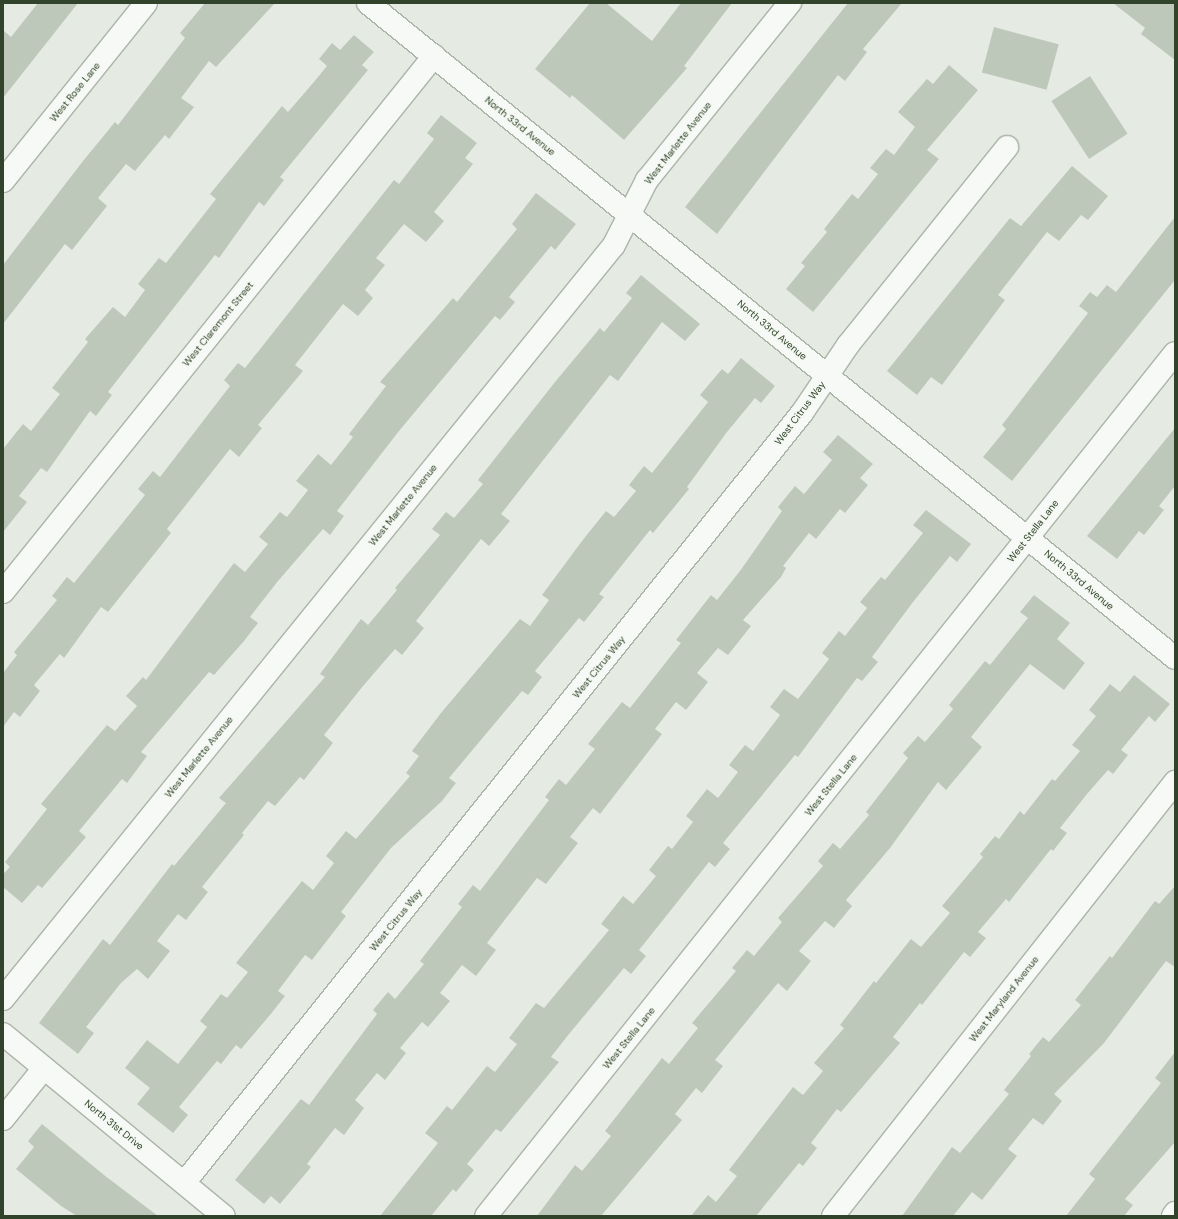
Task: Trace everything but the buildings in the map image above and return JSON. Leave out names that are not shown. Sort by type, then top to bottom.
[{"type":"street","name":"West Rose Lane","points":[[3,181],[146,3]]},
{"type":"street","name":"North 33rd Avenue","points":[[368,3],[630,214],[1175,658]]},
{"type":"street","name":"West Marlette Avenue","points":[[3,999],[614,245],[647,180],[790,3]]},
{"type":"street","name":"West Claremont Street","points":[[3,592],[434,56]]},
{"type":"street","name":"West Citrus Way","points":[[184,1183],[802,414],[848,345],[1007,147]]},
{"type":"street","name":"West Stella Lane","points":[[486,1216],[1175,353]]},
{"type":"street","name":"West Maryland Avenue","points":[[833,1216],[1175,782]]},
{"type":"street","name":"North 31st Drive","points":[[3,1034],[224,1216]]},
{"type":"street","points":[[3,1119],[44,1068]]}]
